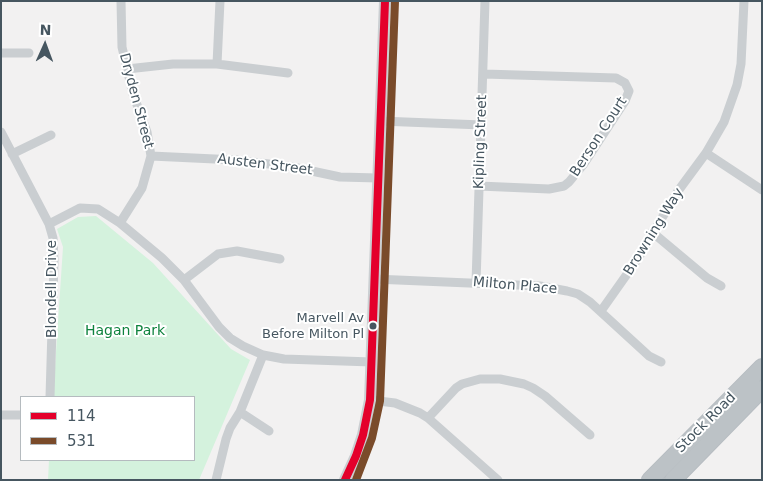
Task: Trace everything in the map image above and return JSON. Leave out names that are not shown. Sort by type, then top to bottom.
[{"type":"highway","name":"Stock Road","points":[[650,480],[762,367]]},
{"type":"highway","name":"Stock Road","points":[[673,480],[762,390]]},
{"type":"street","name":"Dryden Street","points":[[120,1],[122,47],[133,94],[147,132],[151,156],[142,188],[120,224]]},
{"type":"street","points":[[217,64],[220,1]]},
{"type":"street","points":[[345,480],[363,435],[370,400],[385,1]]},
{"type":"street","name":"Kipling Street","points":[[476,282],[485,1]]},
{"type":"street","name":"Browning Way","points":[[601,311],[637,260],[652,232],[678,191],[706,153],[724,122],[738,85],[744,1]]},
{"type":"street","points":[[1,53],[29,53]]},
{"type":"street","points":[[127,69],[173,64],[217,64],[288,73]]},
{"type":"street","name":"Berson Court","points":[[479,186],[549,188],[564,186],[583,164],[625,101],[629,91],[625,83],[616,78],[484,74]]},
{"type":"street","points":[[380,121],[482,125]]},
{"type":"street","name":"Blondell Drive","points":[[1,132],[50,224],[53,238],[50,396]]},
{"type":"street","points":[[12,154],[51,135]]},
{"type":"street","points":[[706,153],[762,190]]},
{"type":"street","name":"Austen Street","points":[[151,156],[236,160],[293,167],[340,177],[378,178]]},
{"type":"street","points":[[50,224],[80,208],[98,209],[162,258],[184,280],[219,327],[243,346],[263,355],[284,359],[372,362]]},
{"type":"street","points":[[652,232],[707,278],[721,286]]},
{"type":"street","points":[[184,280],[218,254],[237,251],[280,259]]},
{"type":"street","name":"Milton Place","points":[[374,279],[476,282],[556,288],[578,294],[601,311],[650,356],[661,362]]},
{"type":"street","points":[[216,480],[230,428],[240,412],[263,355]]},
{"type":"street","points":[[428,418],[462,384],[480,379],[500,379],[534,388],[590,435]]},
{"type":"street","points":[[370,400],[404,406],[428,418],[498,480]]},
{"type":"street","points":[[240,412],[269,431]]},
{"type":"street","points":[[1,415],[20,415]]},
{"type":"green space","name":"Hagan Park","points":[[96,216],[153,263],[231,349],[250,360],[199,480],[48,480],[49,461],[195,461],[195,396],[53,396],[63,247],[57,229],[78,217]]},
{"type":"transit line","name":"114","points":[[345,480],[363,435],[370,400],[385,1]]},
{"type":"transit line","name":"531","points":[[356,480],[372,438],[380,401],[395,1]]},
{"type":"place","name":"Marvell Av Before Milton Pl","points":[[373,326]]}]
